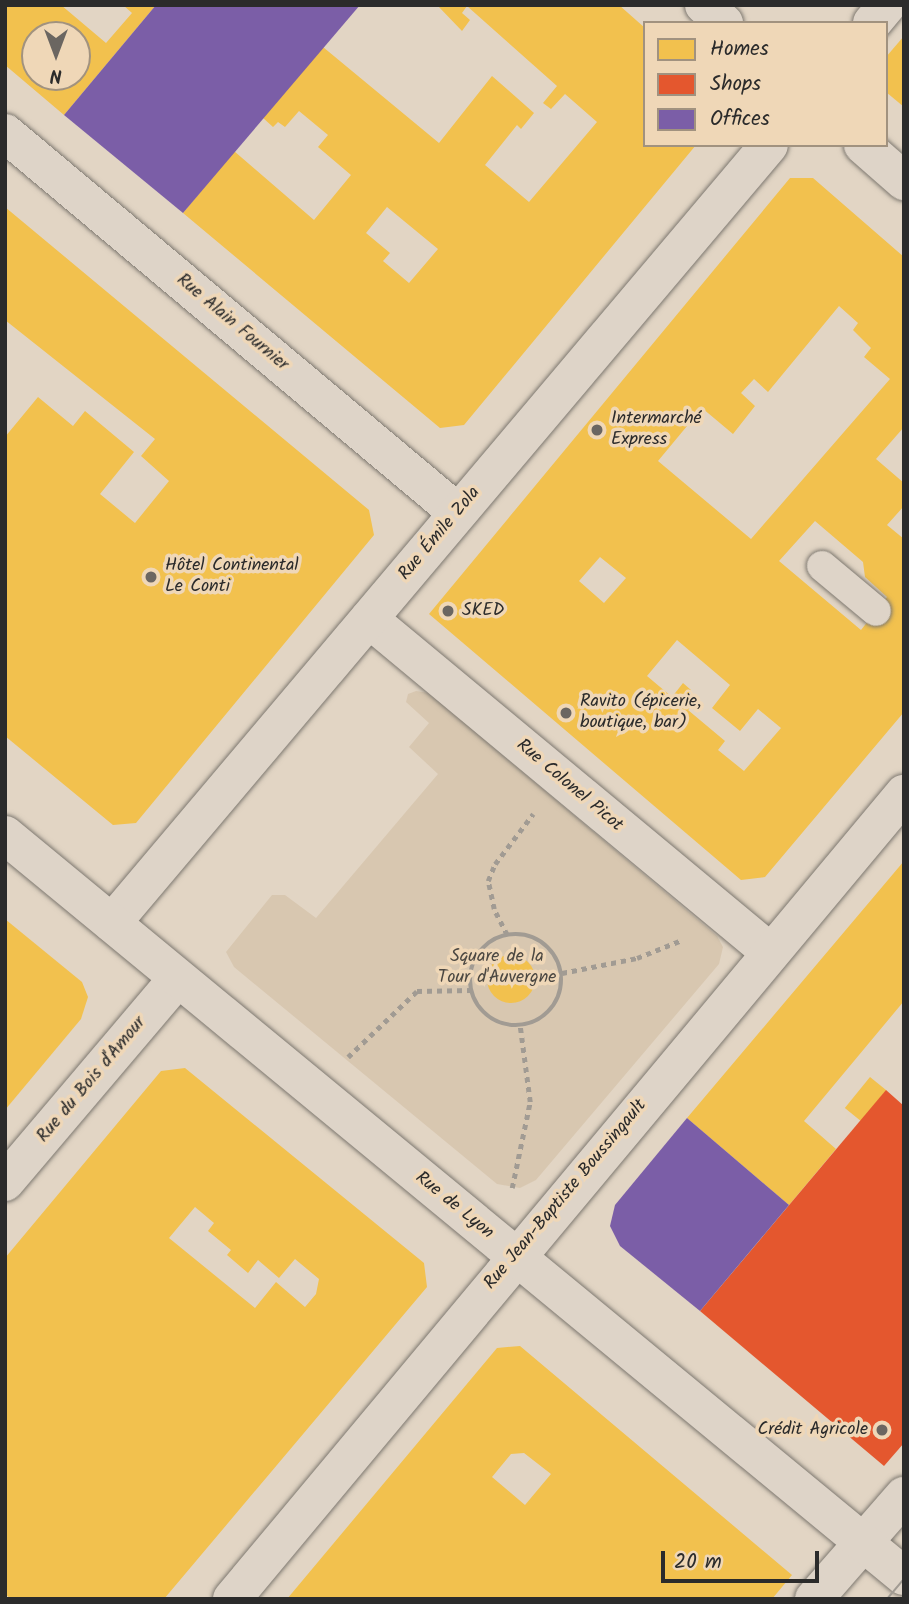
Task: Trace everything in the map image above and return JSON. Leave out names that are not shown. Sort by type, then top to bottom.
[{"type":"street","points":[[704,5],[722,21]]},
{"type":"street","points":[[874,21],[887,5]]},
{"type":"street","name":"Rue Alain Fournier","points":[[5,133],[458,513]]},
{"type":"street","name":"Rue Émile Zola","points":[[112,923],[767,147]]},
{"type":"street","points":[[865,147],[904,181]]},
{"type":"street","name":"Rue Colonel Picot","points":[[369,619],[770,952]]},
{"type":"street","name":"Rue Jean-Baptiste Boussingault","points":[[232,1599],[514,1257],[904,794]]},
{"type":"street","name":"Rue de Lyon","points":[[5,835],[904,1576]]},
{"type":"street","name":"Rue du Bois d'Amour","points":[[5,1181],[178,978]]},
{"type":"street","points":[[814,1599],[904,1496]]},
{"type":"lane","points":[[822,566],[876,611]]},
{"type":"path","points":[[507,935],[494,909],[488,881],[495,864],[562,780]]},
{"type":"path","points":[[562,973],[637,958],[732,921]]},
{"type":"path","points":[[507,935],[538,939],[555,953],[562,973],[561,995],[549,1013],[520,1026],[488,1018],[471,990],[470,976],[481,949],[507,935]]},
{"type":"path","points":[[346,1059],[417,991],[471,990]]},
{"type":"path","points":[[513,1182],[530,1102],[520,1026]]},
{"type":"green space","name":"Square de la Tour d'Auvergne","points":[[416,691],[429,693],[717,936],[723,947],[719,964],[536,1180],[520,1188],[497,1184],[234,967],[226,952],[272,895],[285,895],[316,918],[438,774],[409,747],[429,723],[406,702],[408,694]]},
{"type":"building: Homes","points":[[5,5],[61,5],[80,21],[21,21],[21,79],[5,65]]},
{"type":"building: Homes","points":[[123,5],[156,5],[91,83],[91,30],[106,43],[132,13]]},
{"type":"building: Homes","points":[[437,5],[619,5],[643,26],[643,147],[694,147],[464,425],[440,428],[183,213],[234,151],[314,220],[351,175],[318,147],[328,135],[299,111],[285,127],[278,122],[273,127],[262,117],[323,47],[439,143],[492,76],[534,113],[521,129],[517,125],[485,165],[529,202],[597,122],[565,94],[551,109],[543,103],[557,86],[467,6],[462,13],[470,20],[462,31]],"holes":[[[387,207],[438,249],[409,283],[383,261],[390,253],[366,233]]]},
{"type":"building: Homes","points":[[904,36],[904,107],[888,94],[888,55]]},
{"type":"building: Homes","points":[[36,91],[84,91],[64,115]]},
{"type":"building: Homes","points":[[790,178],[813,178],[904,257],[904,427],[876,459],[904,483],[904,506],[887,525],[904,539],[904,712],[765,877],[741,880],[429,614]],"holes":[[[839,306],[858,323],[853,330],[871,348],[864,357],[890,379],[751,539],[658,461],[702,408],[733,434],[755,406],[741,393],[754,379],[768,392]],[[815,521],[863,562],[865,577],[887,597],[861,630],[779,561]],[[600,557],[626,578],[604,603],[579,581]],[[677,640],[730,685],[712,708],[740,731],[758,709],[781,728],[744,771],[718,750],[725,741],[688,710],[691,707],[683,700],[691,690],[683,683],[672,697],[647,676]]]},
{"type":"building: Homes","points":[[5,207],[369,510],[374,535],[136,823],[113,825],[5,736],[5,437],[38,397],[73,426],[85,411],[134,452],[100,494],[135,523],[169,481],[141,456],[155,439],[5,320]]},
{"type":"building: Homes","points":[[904,861],[904,1001],[804,1121],[836,1149],[789,1205],[687,1118]]},
{"type":"building: Homes","points":[[5,919],[82,982],[88,997],[81,1019],[5,1110]]},
{"type":"building: Homes","points":[[511,955],[528,962],[535,979],[528,996],[511,1003],[494,996],[487,979],[494,962]]},
{"type":"building: Homes","points":[[185,1068],[424,1263],[427,1287],[164,1599],[11,1599],[5,1594],[5,1258],[161,1071]],"holes":[[[195,1207],[214,1223],[208,1231],[231,1250],[227,1255],[248,1273],[258,1260],[279,1278],[295,1259],[319,1279],[316,1294],[305,1307],[276,1282],[255,1308],[169,1238]]]},
{"type":"building: Homes","points":[[870,1077],[886,1090],[861,1121],[845,1108]]},
{"type":"building: Homes","points":[[520,1346],[792,1575],[772,1599],[287,1599],[497,1348]],"holes":[[[524,1453],[551,1474],[525,1505],[492,1477],[511,1454]]]},
{"type":"building: Shops","points":[[886,1090],[904,1106],[904,1443],[884,1466],[700,1311]]},
{"type":"building: Offices","points":[[156,5],[360,5],[183,213],[64,115],[84,91],[91,91],[91,83]]},
{"type":"building: Offices","points":[[687,1118],[789,1205],[700,1311],[620,1246],[610,1226],[615,1205]]},
{"type":"tram line","points":[[887,1599],[904,1579]]},
{"type":"place","name":"Intermarché Express","points":[[597,430]]},
{"type":"place","name":"Hôtel Continental Le Conti","points":[[151,577]]},
{"type":"place","name":"SKED","points":[[448,611]]},
{"type":"place","name":"Ravito (épicerie, boutique, bar)","points":[[566,713]]},
{"type":"place","name":"Crédit Agricole","points":[[882,1430]]}]
